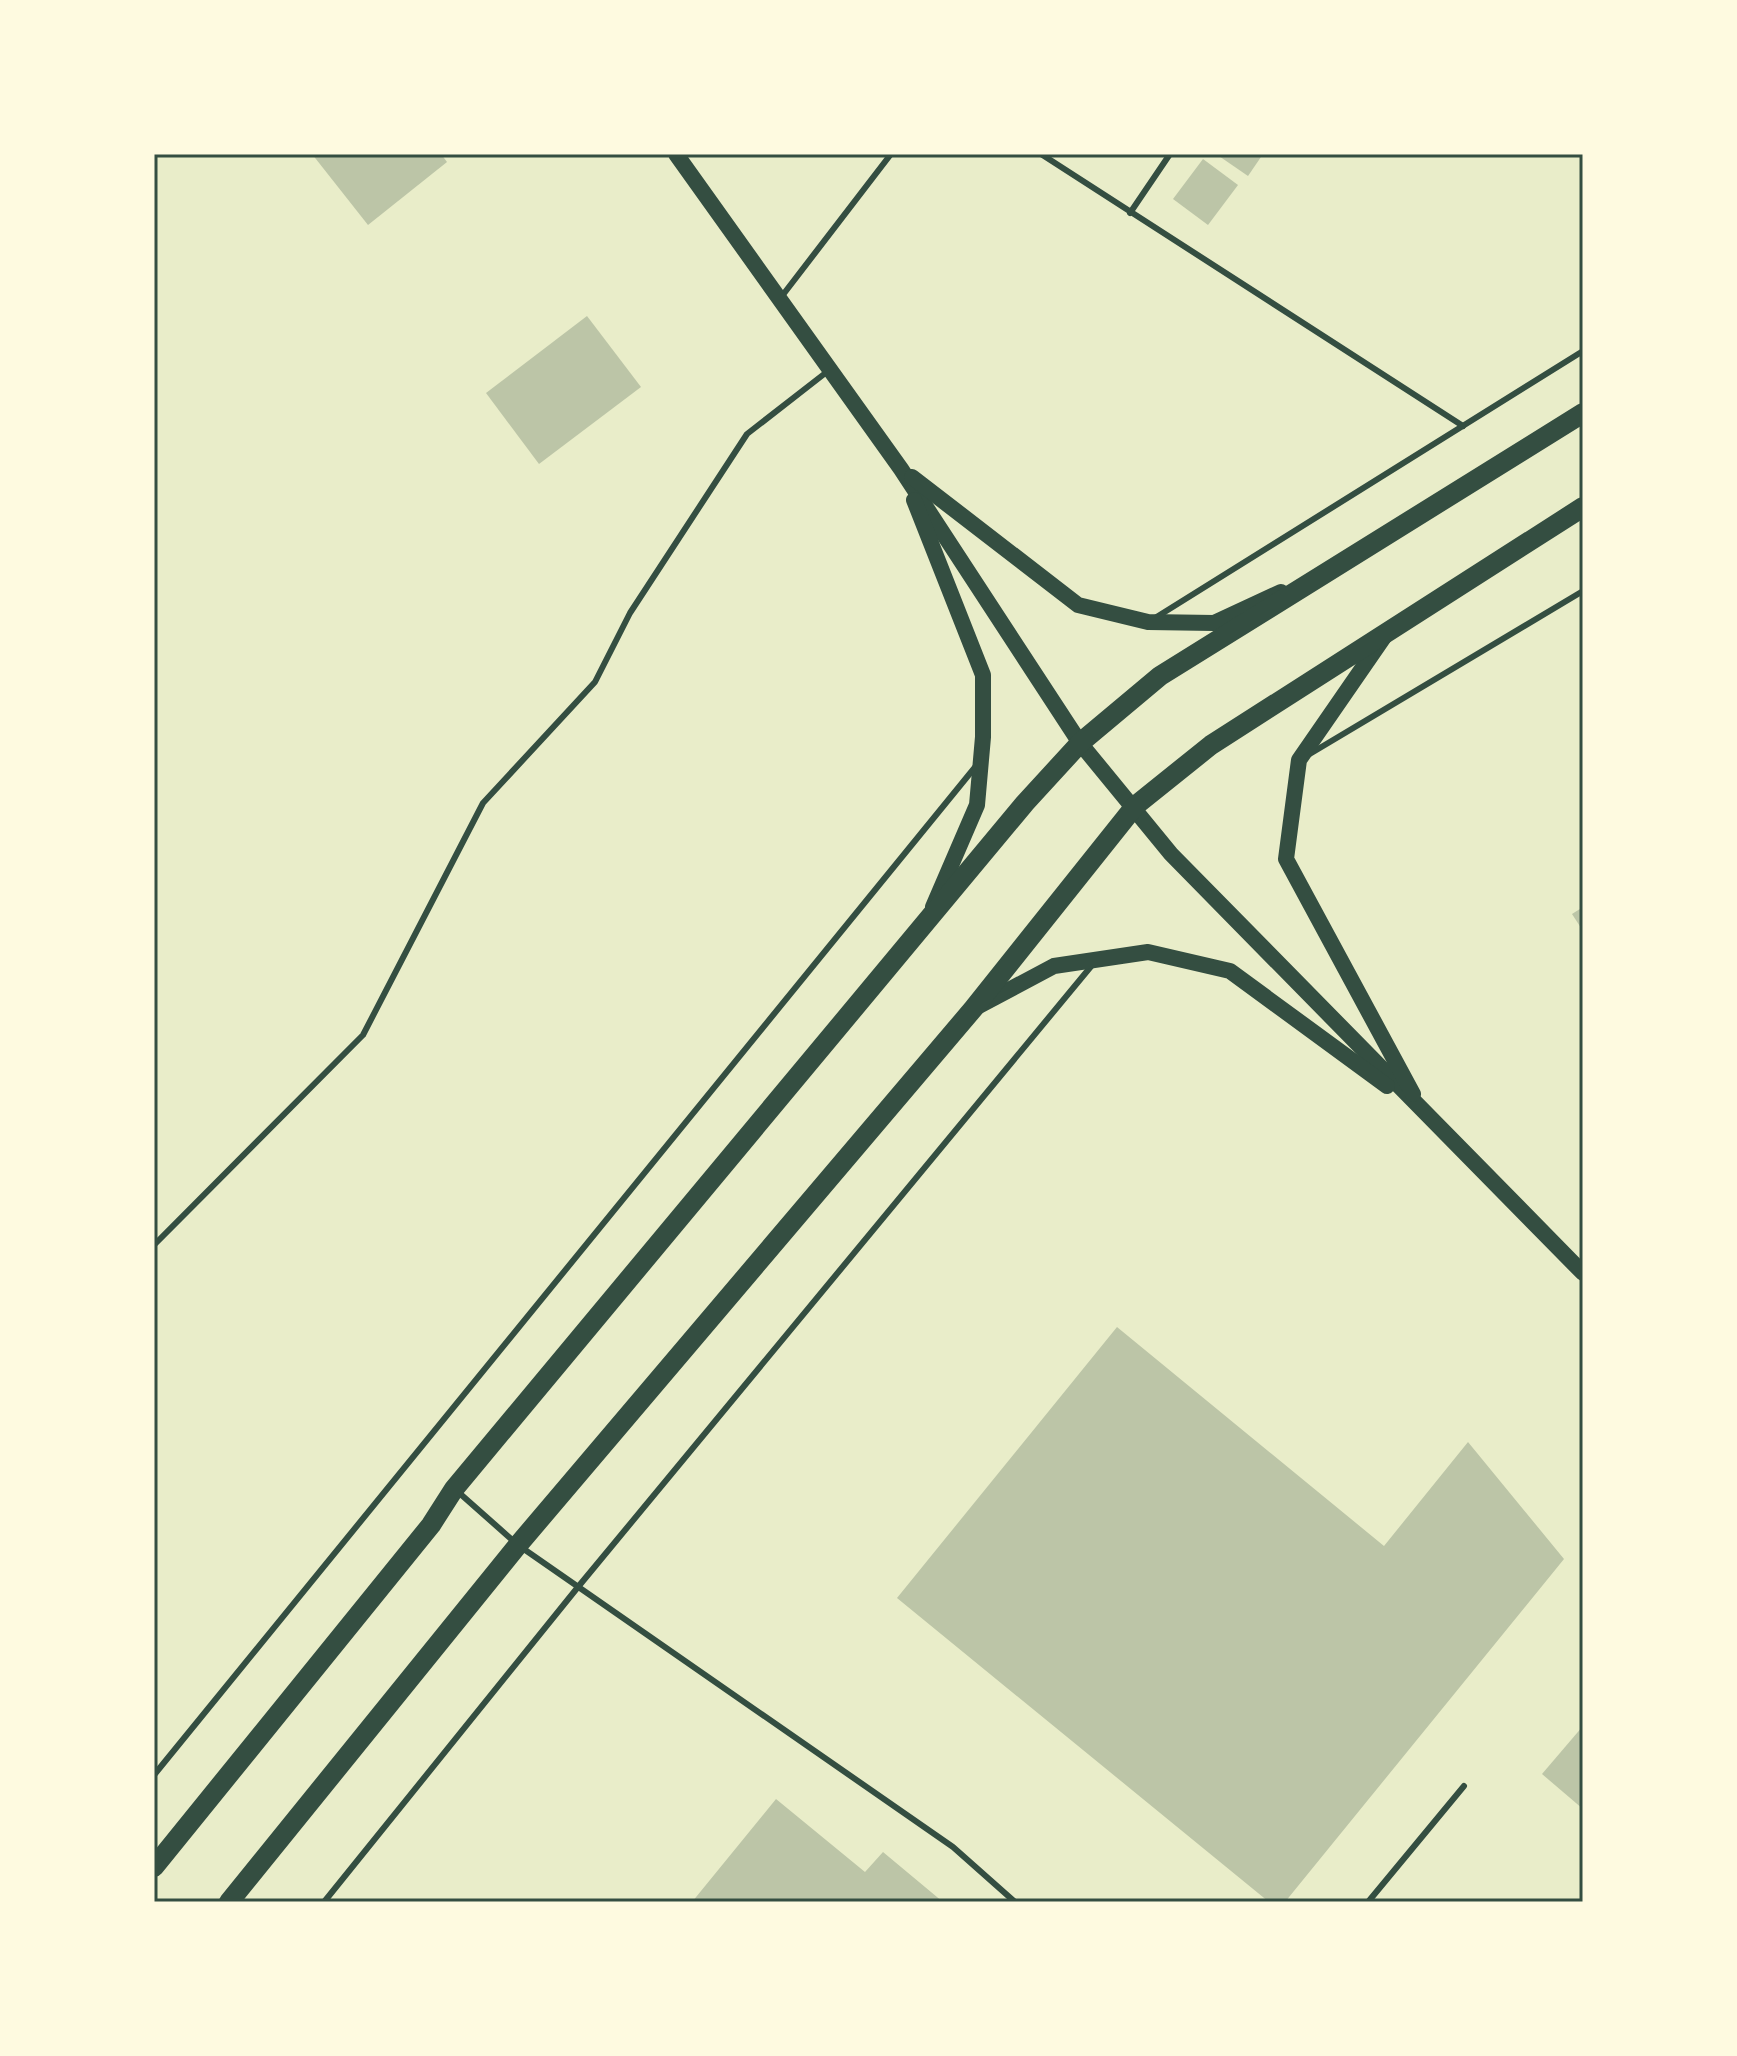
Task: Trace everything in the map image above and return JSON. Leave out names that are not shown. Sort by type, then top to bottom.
[{"type":"main road","points":[[676,154],[901,469],[1080,743],[1135,806],[1171,854],[1583,1273]]},
{"type":"main road","points":[[154,1867],[431,1525],[454,1489],[928,919],[1080,743],[1160,676],[1583,413]]},
{"type":"main road","points":[[901,469],[1078,605],[1148,622],[1214,623],[1340,564]]},
{"type":"main road","points":[[901,469],[983,675],[977,805],[928,919]]},
{"type":"main road","points":[[229,1902],[518,1545],[973,1009],[1135,806],[1211,745],[1392,626],[1583,507]]},
{"type":"main road","points":[[1392,626],[1299,760],[1286,859],[1424,1113]]},
{"type":"main road","points":[[973,1009],[1054,966],[1148,952],[1230,971],[1424,1113]]},
{"type":"lane","points":[[780,299],[891,154]]},
{"type":"lane","points":[[1041,154],[1463,426]]},
{"type":"lane","points":[[1130,213],[1170,154]]},
{"type":"lane","points":[[1148,622],[1583,351]]},
{"type":"lane","points":[[154,1245],[363,1035],[483,803],[595,682],[630,613],[747,434],[830,370]]},
{"type":"lane","points":[[1299,760],[1583,591]]},
{"type":"lane","points":[[154,1775],[981,760]]},
{"type":"lane","points":[[324,1902],[578,1587],[1097,959]]},
{"type":"lane","points":[[454,1489],[518,1545],[953,1847],[1015,1902]]},
{"type":"lane","points":[[1368,1902],[1464,1786]]},
{"type":"building","points":[[312,154],[441,154],[447,162],[368,225]]},
{"type":"building","points":[[1216,154],[1263,154],[1248,176]]},
{"type":"building","points":[[1203,159],[1238,185],[1208,225],[1173,199]]},
{"type":"building","points":[[587,316],[641,387],[539,464],[486,393]]},
{"type":"building","points":[[1583,907],[1583,931],[1572,914]]},
{"type":"building","points":[[1117,1327],[1384,1546],[1468,1442],[1564,1559],[1285,1902],[1269,1902],[897,1598]]},
{"type":"building","points":[[1583,1726],[1583,1809],[1542,1774]]},
{"type":"building","points":[[776,1799],[865,1872],[883,1852],[943,1902],[692,1902]]}]
